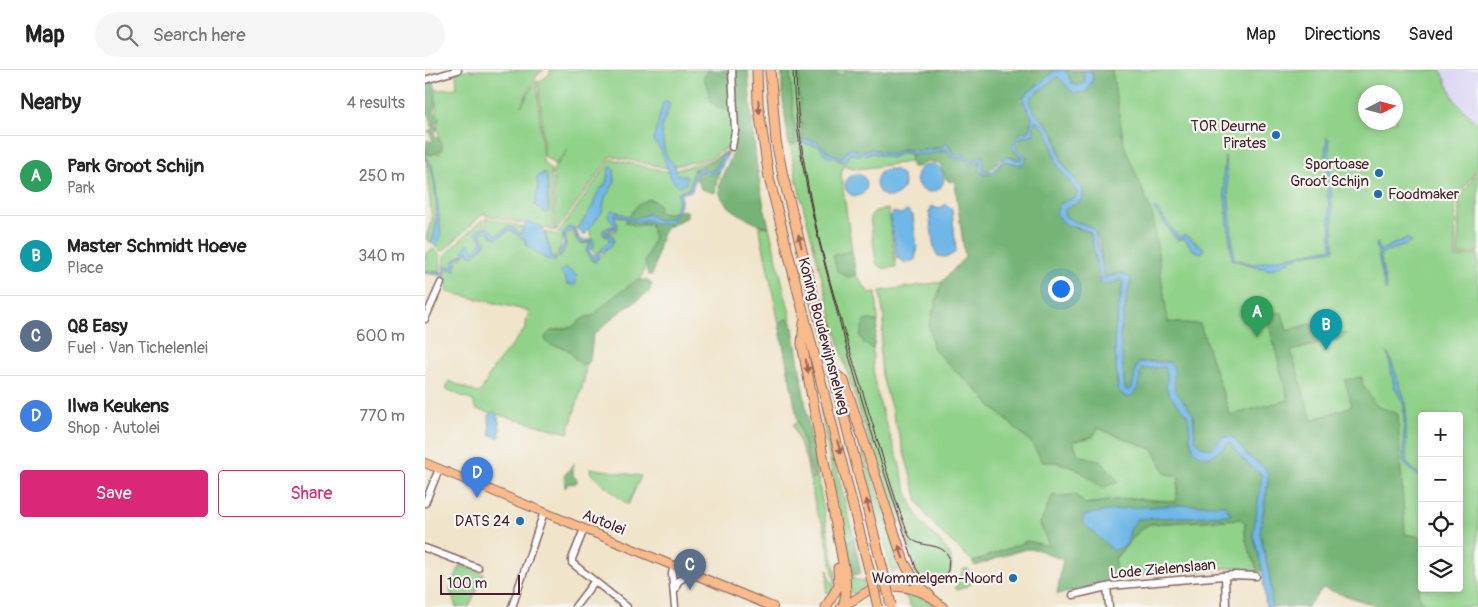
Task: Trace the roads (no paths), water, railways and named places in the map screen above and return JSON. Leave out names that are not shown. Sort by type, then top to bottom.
[{"type":"highway","name":"Koning Boudewijnsnelweg","points":[[757,70],[758,103],[769,178],[878,607]]},
{"type":"highway","name":"Koning Boudewijnsnelweg","points":[[770,70],[776,141],[783,176],[891,606]]},
{"type":"highway","points":[[805,315],[802,344],[841,550],[846,588],[842,607]]},
{"type":"highway","points":[[834,373],[845,381],[907,567],[915,581],[930,596]]},
{"type":"highway","points":[[827,607],[839,585],[838,562],[841,550]]},
{"type":"main road","name":"Autolei","points":[[425,463],[773,607]]},
{"type":"main road","points":[[842,607],[869,591],[883,587],[909,588],[930,596],[943,607]]},
{"type":"street","points":[[425,80],[458,70]]},
{"type":"street","points":[[732,70],[735,131],[732,147]]},
{"type":"street","points":[[425,319],[441,283]]},
{"type":"street","points":[[425,503],[439,469]]},
{"type":"street","points":[[512,607],[544,512]]},
{"type":"street","points":[[584,528],[572,563],[627,607]]},
{"type":"street","points":[[425,548],[478,568]]},
{"type":"street","points":[[674,565],[672,574],[675,607]]},
{"type":"street","points":[[675,591],[678,581],[693,573]]},
{"type":"street","points":[[1225,576],[1226,607]]},
{"type":"street","name":"Lode Zielenslaan","points":[[1073,595],[1107,587],[1225,576],[1256,576]]},
{"type":"street","points":[[575,607],[594,582]]},
{"type":"street","points":[[1107,587],[1109,607]]},
{"type":"water","points":[[1055,70],[1066,70],[1072,83],[1079,86],[1085,82],[1083,70],[1092,71],[1093,79],[1087,92],[1073,93],[1058,77],[1032,96],[1030,103],[1035,113],[1053,131],[1062,162],[1083,190],[1083,200],[1065,209],[1064,215],[1095,231],[1105,278],[1120,273],[1131,278],[1120,335],[1125,389],[1129,391],[1131,388],[1139,362],[1169,362],[1174,368],[1175,390],[1193,414],[1195,439],[1201,446],[1210,449],[1224,436],[1233,437],[1247,455],[1265,468],[1269,475],[1260,533],[1270,578],[1272,607],[1266,607],[1262,568],[1253,534],[1262,475],[1244,461],[1230,442],[1211,457],[1196,453],[1191,441],[1187,415],[1167,390],[1167,372],[1165,367],[1141,369],[1138,388],[1131,397],[1125,397],[1118,390],[1114,337],[1123,282],[1121,279],[1109,285],[1101,283],[1090,232],[1065,224],[1056,214],[1059,204],[1075,198],[1077,192],[1058,167],[1048,132],[1035,120],[1033,135],[1021,137],[1016,148],[1026,156],[1026,162],[1020,165],[1004,161],[993,173],[987,175],[979,171],[981,160],[970,166],[965,158],[951,158],[946,148],[925,154],[903,152],[891,158],[874,153],[858,155],[850,153],[845,162],[826,156],[819,146],[802,143],[802,139],[818,142],[827,152],[842,158],[850,147],[859,152],[873,149],[891,155],[903,149],[918,151],[940,148],[947,143],[953,155],[967,155],[971,163],[984,156],[983,169],[990,172],[1005,157],[1022,160],[1022,157],[1012,148],[1020,133],[1030,131],[1032,117],[1024,103],[1023,97]]},
{"type":"water","points":[[667,101],[669,106],[662,128],[663,141],[666,154],[674,164],[677,174],[687,177],[686,184],[679,186],[671,177],[658,145],[653,141],[663,103]]},
{"type":"water","points":[[1327,137],[1329,139],[1334,250],[1302,255],[1270,270],[1232,260],[1223,179],[1225,156],[1234,259],[1254,264],[1332,248],[1325,157]]},
{"type":"water","points":[[728,154],[719,171],[707,175],[702,170],[696,173],[692,191],[681,194],[681,204],[671,223],[658,224],[646,220],[637,222],[614,214],[618,228],[605,232],[613,236],[614,240],[611,246],[600,253],[596,261],[594,262],[586,251],[591,242],[579,243],[575,232],[571,230],[565,235],[566,246],[559,258],[558,253],[564,244],[563,234],[568,227],[575,230],[581,240],[593,240],[594,246],[589,251],[594,257],[609,241],[610,238],[602,232],[604,229],[615,227],[608,215],[612,210],[635,219],[648,214],[658,220],[670,219],[678,203],[678,192],[689,189],[693,172],[702,166],[707,172],[714,170],[722,156]]},
{"type":"water","points":[[425,157],[432,165],[436,188],[441,236],[436,247],[431,242],[434,235],[436,216],[434,184],[431,167]]},
{"type":"water","points":[[930,164],[940,168],[944,178],[940,188],[930,192],[920,188],[916,178],[920,168]]},
{"type":"water","points":[[612,167],[614,169],[615,182],[605,198],[602,212],[584,236],[578,229],[593,205],[598,192],[606,183],[609,168]]},
{"type":"water","points":[[890,169],[900,173],[904,183],[900,193],[890,197],[880,193],[876,183],[880,173]]},
{"type":"water","points":[[543,173],[547,179],[549,211],[545,213],[535,205],[538,190],[537,178]]},
{"type":"water","points":[[856,174],[864,177],[867,185],[864,193],[856,196],[848,193],[845,185],[848,177]]},
{"type":"water","points":[[946,204],[952,209],[956,250],[950,256],[943,257],[938,256],[934,249],[929,212],[932,206],[939,209]]},
{"type":"water","points":[[1156,208],[1178,237],[1185,235],[1204,248],[1202,253],[1193,250],[1184,238],[1177,240],[1154,209]]},
{"type":"water","points":[[907,210],[913,215],[917,250],[915,260],[906,263],[897,258],[890,217],[893,212],[901,214]]},
{"type":"water","points":[[528,221],[543,228],[552,257],[556,258],[555,261],[544,257],[527,246],[525,240],[510,230],[497,238],[493,237],[489,231],[480,233],[486,242],[474,256],[470,255],[468,250],[457,261],[455,270],[446,269],[444,276],[425,273],[425,271],[443,273],[445,266],[453,267],[454,260],[463,254],[467,244],[471,245],[474,252],[483,241],[477,234],[478,230],[488,227],[497,235],[510,226],[520,234]]},
{"type":"water","points":[[1407,238],[1411,242],[1409,244],[1380,254],[1387,290],[1385,290],[1376,244],[1378,243],[1379,251]]},
{"type":"water","points":[[565,268],[577,275],[575,285],[567,284],[565,278],[559,272]]},
{"type":"water","points":[[1388,352],[1406,403],[1406,462],[1418,476],[1403,462],[1404,404],[1394,386]]},
{"type":"water","points":[[494,411],[499,424],[499,438],[490,435],[489,415]]},
{"type":"water","points":[[1225,505],[1231,515],[1137,519],[1130,530],[1127,544],[1114,551],[1082,522],[1084,516],[1088,514],[1126,508]]},
{"type":"tram line","points":[[793,70],[797,126],[811,208],[824,262],[860,395],[916,568],[923,579],[938,581],[948,571],[949,557],[940,549],[918,543],[909,536],[892,488],[830,282],[810,198],[803,155],[796,70]]},
{"type":"place","name":"TOR Deurne Pirates","points":[[1276,135]]},
{"type":"place","name":"Sportoase Groot Schijn","points":[[1379,173]]},
{"type":"place","name":"Foodmaker","points":[[1378,194]]},
{"type":"place","name":"Park Groot Schijn","points":[[1257,337]]},
{"type":"place","name":"Master Schmidt Hoeve","points":[[1326,350]]},
{"type":"place","name":"Ilwa Keukens","points":[[477,498]]},
{"type":"place","name":"DATS 24","points":[[520,521]]},
{"type":"place","name":"Wommelgem-Noord","points":[[1013,578]]},
{"type":"place","name":"Q8 Easy","points":[[690,590]]}]
